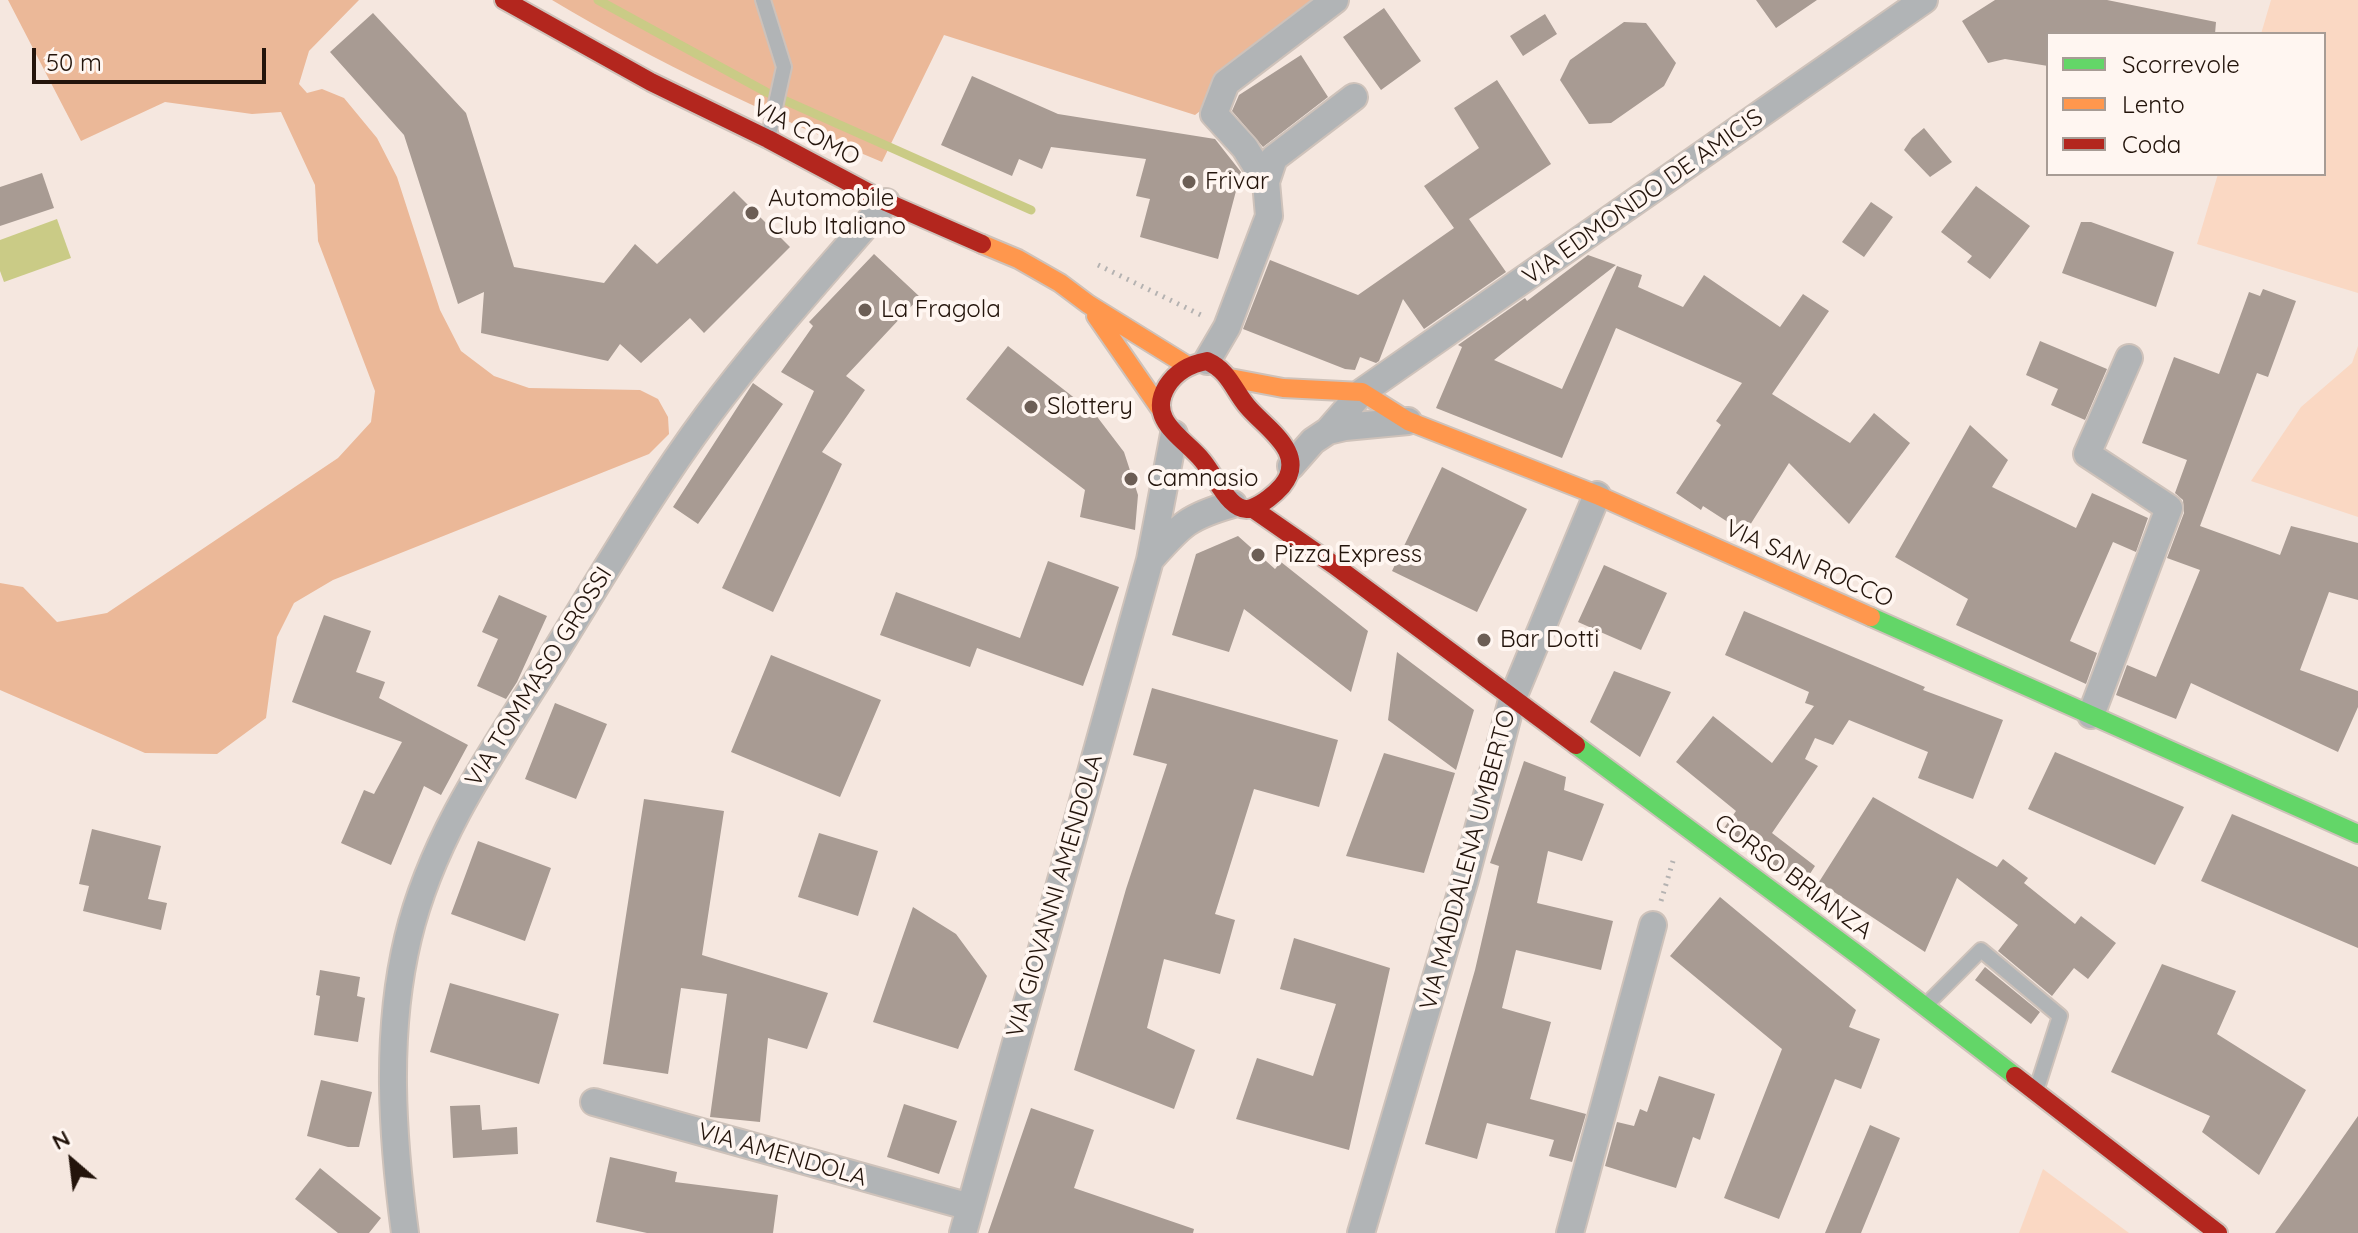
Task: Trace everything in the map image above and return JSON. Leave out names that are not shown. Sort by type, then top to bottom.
[{"type":"main road","name":"VIA COMO","points":[[504,0],[651,82],[768,139],[886,202],[1018,259],[1060,283],[1088,304],[1198,364],[1219,365],[1230,378]]},
{"type":"main road","name":"VIA COMO","points":[[1088,304],[1174,434]]},
{"type":"main road","points":[[1159,407],[1169,383],[1198,364]]},
{"type":"main road","name":"VIA SAN ROCCO","points":[[1230,378],[1283,388],[1362,392],[1408,421],[1597,495],[2358,834]]},
{"type":"main road","points":[[1230,378],[1251,410],[1281,438],[1288,451],[1291,480],[1242,506]]},
{"type":"main road","name":"CORSO BRIANZA","points":[[1174,434],[1199,456],[1242,506],[1334,565],[1924,1006],[2218,1233]]},
{"type":"main road","name":"CORSO BRIANZA","points":[[1311,529],[1334,565]]},
{"type":"street","points":[[1266,182],[1245,148],[1214,114],[1226,83],[1335,0]]},
{"type":"street","name":"VIA EDMONDO DE AMICIS","points":[[1291,480],[1313,441],[1328,431],[1362,392],[1924,0]]},
{"type":"street","points":[[1198,364],[1227,327],[1269,216],[1266,182],[1274,158],[1354,97]]},
{"type":"street","name":"VIA TOMMASO GROSSI","points":[[405,1233],[394,1116],[395,1023],[408,938],[441,840],[468,790],[662,482],[707,417],[886,202]]},
{"type":"street","points":[[2091,715],[2169,508],[2087,454],[2129,358]]},
{"type":"street","points":[[1328,431],[1408,421]]},
{"type":"street","name":"VIA GIOVANNI AMENDOLA","points":[[963,1233],[1150,560],[1174,434]]},
{"type":"street","name":"VIA MADDALENA UMBERTO","points":[[1361,1233],[1465,879],[1512,700],[1597,495]]},
{"type":"street","name":"VIA GIOVANNI AMENDOLA","points":[[1150,560],[1179,527],[1199,513],[1242,506]]},
{"type":"street","points":[[1570,1233],[1653,925]]},
{"type":"street","name":"VIA AMENDOLA","points":[[594,1102],[970,1207]]},
{"type":"lane","points":[[763,0],[784,67],[768,139]]},
{"type":"lane","points":[[1924,1006],[1981,950],[2060,1016],[2036,1092]]},
{"type":"path","points":[[1653,925],[1684,826]]},
{"type":"shaded area","points":[[8,0],[359,0],[309,51],[299,84],[307,93],[322,89],[344,98],[377,138],[397,177],[440,310],[461,351],[494,376],[529,388],[640,390],[658,399],[668,417],[669,434],[649,454],[333,580],[294,603],[277,637],[266,718],[217,754],[145,753],[0,690],[0,583],[23,587],[57,622],[107,613],[338,458],[371,422],[375,391],[318,241],[315,185],[281,112],[252,114],[165,102],[81,141]]},
{"type":"shaded area","points":[[552,0],[1344,0],[1195,115],[944,35],[882,162],[714,87],[632,46]]},
{"type":"shaded area","points":[[2271,0],[2358,0],[2358,293],[2197,244],[2217,176],[2326,176],[2326,32],[2262,32]]},
{"type":"shaded area","points":[[57,219],[71,258],[4,282],[0,271],[0,240]]},
{"type":"shaded area","points":[[2358,346],[2358,517],[2251,481],[2301,407],[2352,363]]},
{"type":"shaded area","points":[[2043,1169],[2129,1233],[2019,1233]]},
{"type":"building","points":[[1756,0],[1817,0],[1776,28]]},
{"type":"building","points":[[1995,0],[2107,0],[2216,22],[2215,32],[2046,32],[2046,66],[2005,59],[1988,63],[1962,21]]},
{"type":"building","points":[[1384,8],[1421,61],[1381,90],[1343,37]]},
{"type":"building","points":[[373,13],[466,113],[514,267],[604,283],[635,244],[657,264],[734,191],[790,247],[704,333],[690,318],[641,363],[620,344],[608,361],[481,333],[484,292],[458,304],[404,135],[330,52]]},
{"type":"building","points":[[1545,14],[1557,34],[1523,56],[1510,36]]},
{"type":"building","points":[[1624,22],[1646,23],[1676,63],[1664,86],[1611,123],[1589,124],[1560,80],[1570,60]]},
{"type":"building","points":[[1301,55],[1328,97],[1263,147],[1232,111],[1239,95]]},
{"type":"building","name":"Frivar","points":[[972,76],[1058,114],[1215,139],[1241,172],[1218,259],[1140,237],[1150,199],[1136,196],[1146,159],[1051,147],[1042,169],[1019,159],[1012,176],[941,145]]},
{"type":"building","points":[[1497,80],[1551,164],[1469,219],[1506,272],[1424,329],[1403,299],[1379,361],[1376,363],[1360,357],[1355,370],[1345,369],[1243,329],[1270,260],[1358,295],[1454,228],[1424,186],[1479,148],[1454,108]]},
{"type":"building","points":[[1924,128],[1952,162],[1930,177],[1904,150]]},
{"type":"building","points":[[42,173],[54,208],[0,226],[0,187]]},
{"type":"building","points":[[1976,186],[2030,226],[1990,279],[1967,262],[1972,256],[1941,232]]},
{"type":"building","points":[[1871,202],[1893,217],[1864,257],[1842,242]]},
{"type":"building","points":[[2081,222],[2091,222],[2174,252],[2156,307],[2062,273]]},
{"type":"building","points":[[874,254],[920,297],[846,376],[865,390],[822,452],[842,464],[773,612],[722,588],[814,391],[781,372],[813,326],[809,322]]},
{"type":"building","points":[[1588,255],[1616,265],[1494,360],[1562,389],[1617,266],[1642,275],[1638,287],[1683,307],[1704,275],[1780,327],[1803,294],[1829,311],[1772,394],[1850,443],[1874,413],[1910,443],[1849,524],[1789,463],[1745,533],[1676,493],[1721,425],[1716,421],[1742,383],[1616,328],[1562,458],[1436,408],[1462,347],[1458,345],[1525,298],[1527,301]]},
{"type":"building","points":[[2263,289],[2296,301],[2268,377],[2257,373],[2200,526],[2280,555],[2291,526],[2358,543],[2358,600],[2329,592],[2300,670],[2358,691],[2358,707],[2338,752],[2191,683],[2176,719],[2116,695],[2127,665],[2156,677],[2200,570],[2167,558],[2184,513],[2183,500],[2175,493],[2187,460],[2142,443],[2174,357],[2219,374],[2249,292],[2260,296]]},
{"type":"building","points":[[2040,341],[2107,369],[2085,420],[2051,405],[2058,389],[2026,375]]},
{"type":"building","points":[[1008,346],[1095,414],[1124,452],[1138,495],[1135,530],[1080,517],[1085,490],[966,399]]},
{"type":"building","points":[[753,383],[783,404],[698,524],[673,507]]},
{"type":"building","points":[[1970,425],[2008,460],[1992,487],[2076,528],[2092,493],[2148,518],[2136,552],[2113,542],[2070,641],[2097,653],[2086,684],[1956,625],[1968,599],[1895,557]]},
{"type":"building","points":[[1442,467],[1527,509],[1477,612],[1392,571]]},
{"type":"building","points":[[1238,536],[1275,569],[1281,562],[1368,631],[1351,692],[1244,609],[1229,652],[1172,635],[1196,554]]},
{"type":"building","points":[[1048,561],[1119,587],[1083,686],[977,648],[970,667],[880,635],[896,592],[1020,638]]},
{"type":"building","points":[[1604,565],[1667,593],[1641,650],[1578,622]]},
{"type":"building","points":[[499,595],[547,616],[506,699],[477,686],[498,639],[482,632]]},
{"type":"building","points":[[1744,611],[1925,687],[1923,690],[2003,720],[1973,799],[1918,778],[1928,752],[1849,720],[1833,745],[1815,738],[1805,759],[1818,766],[1772,833],[1815,866],[1802,886],[1724,828],[1736,811],[1676,762],[1713,716],[1772,763],[1814,706],[1805,703],[1809,692],[1725,655]]},
{"type":"building","points":[[324,615],[371,631],[356,672],[385,682],[379,698],[468,745],[441,795],[424,786],[391,865],[341,843],[364,790],[374,794],[402,742],[292,702]]},
{"type":"building","points":[[1397,652],[1474,710],[1456,770],[1388,720]]},
{"type":"building","points":[[771,655],[881,700],[840,797],[731,752]]},
{"type":"building","points":[[1614,671],[1671,692],[1640,757],[1590,722]]},
{"type":"building","points":[[1152,688],[1338,740],[1319,807],[1254,789],[1215,914],[1235,920],[1220,974],[1164,959],[1147,1028],[1195,1050],[1174,1109],[1074,1070],[1126,889],[1167,764],[1133,755]]},
{"type":"building","points":[[555,703],[607,724],[576,799],[525,779]]},
{"type":"building","points":[[2055,752],[2184,807],[2155,865],[2028,809]]},
{"type":"building","points":[[1384,753],[1455,773],[1424,873],[1346,856]]},
{"type":"building","points":[[1524,761],[1566,777],[1564,790],[1604,804],[1582,861],[1548,851],[1537,903],[1613,921],[1601,970],[1516,950],[1502,1008],[1551,1022],[1530,1099],[1586,1114],[1572,1162],[1549,1156],[1554,1140],[1487,1123],[1477,1159],[1425,1144],[1475,970],[1499,866],[1490,863]]},
{"type":"building","points":[[1873,797],[1997,867],[2003,859],[2028,878],[2024,883],[2075,924],[2081,916],[2116,943],[2088,979],[2074,968],[2052,996],[1998,951],[2018,925],[1957,878],[1925,952],[1819,882]]},
{"type":"building","points":[[644,799],[724,811],[702,955],[828,993],[807,1049],[768,1038],[760,1122],[710,1117],[727,994],[681,988],[668,1074],[603,1064]]},
{"type":"building","points":[[2232,814],[2358,867],[2358,948],[2201,881]]},
{"type":"building","points":[[92,829],[161,846],[148,899],[167,903],[161,930],[83,911],[89,886],[79,884]]},
{"type":"building","points":[[819,833],[878,851],[858,916],[798,897]]},
{"type":"building","points":[[478,841],[551,868],[525,941],[451,914]]},
{"type":"building","points":[[1720,897],[1856,1010],[1849,1027],[1880,1039],[1861,1089],[1835,1079],[1779,1219],[1724,1198],[1782,1049],[1670,956]]},
{"type":"building","points":[[913,907],[956,934],[987,976],[958,1049],[873,1022]]},
{"type":"building","points":[[1294,938],[1390,968],[1349,1150],[1236,1119],[1257,1058],[1313,1076],[1336,1004],[1280,989]]},
{"type":"building","points":[[2162,964],[2236,991],[2217,1034],[2306,1090],[2259,1175],[2202,1132],[2210,1116],[2111,1072]]},
{"type":"building","points":[[1985,967],[2040,1012],[2031,1024],[1975,980]]},
{"type":"building","points":[[320,970],[360,977],[357,996],[365,998],[358,1042],[314,1035]]},
{"type":"building","points":[[450,983],[559,1014],[539,1084],[430,1052]]},
{"type":"building","points":[[1659,1076],[1715,1094],[1700,1140],[1693,1137],[1676,1188],[1605,1166],[1617,1122],[1634,1126],[1640,1109],[1647,1112]]},
{"type":"building","points":[[321,1080],[372,1092],[359,1147],[307,1136]]},
{"type":"building","points":[[904,1104],[957,1121],[939,1174],[887,1157]]},
{"type":"building","points":[[480,1105],[482,1130],[517,1127],[518,1154],[453,1158],[450,1106]]},
{"type":"building","points":[[1031,1108],[1094,1130],[1074,1188],[1194,1229],[1193,1233],[988,1233]]},
{"type":"building","points":[[2358,1116],[2358,1233],[2275,1233],[2304,1193]]},
{"type":"building","points":[[1870,1125],[1900,1138],[1861,1233],[1825,1233]]},
{"type":"building","points":[[610,1157],[677,1172],[675,1182],[778,1195],[773,1233],[647,1233],[596,1222]]},
{"type":"building","points":[[320,1168],[381,1218],[369,1233],[338,1233],[295,1199]]},
{"type":"waterway","points":[[598,0],[766,92],[1031,210]]},
{"type":"traffic: fast","points":[[1871,617],[2358,834]]},
{"type":"traffic: fast","points":[[1576,745],[2015,1076]]},
{"type":"traffic: slow","points":[[982,244],[1018,259],[1060,283],[1188,366]]},
{"type":"traffic: slow","points":[[1096,316],[1159,407]]},
{"type":"traffic: slow","points":[[1230,378],[1283,388],[1362,392],[1408,421],[1597,495],[1871,617]]},
{"type":"traffic: jam","points":[[504,0],[651,82],[768,139],[886,202],[982,244]]},
{"type":"traffic: jam","points":[[1207,361],[1226,375],[1247,406],[1288,452],[1289,474],[1282,486],[1252,508],[1241,508],[1231,501],[1202,460],[1164,419],[1161,409],[1167,386],[1179,373],[1207,361]]},
{"type":"traffic: jam","points":[[1252,508],[1334,565],[1576,745]]},
{"type":"traffic: jam","points":[[2015,1076],[2218,1233]]},
{"type":"place","name":"Frivar","points":[[1189,182]]},
{"type":"place","name":"Automobile Club Italiano","points":[[752,213]]},
{"type":"place","name":"La Fragola","points":[[865,310]]},
{"type":"place","name":"Slottery","points":[[1031,407]]},
{"type":"place","name":"Camnasio","points":[[1131,479]]},
{"type":"place","name":"Pizza Express","points":[[1258,555]]},
{"type":"place","name":"Bar Dotti","points":[[1484,640]]}]
